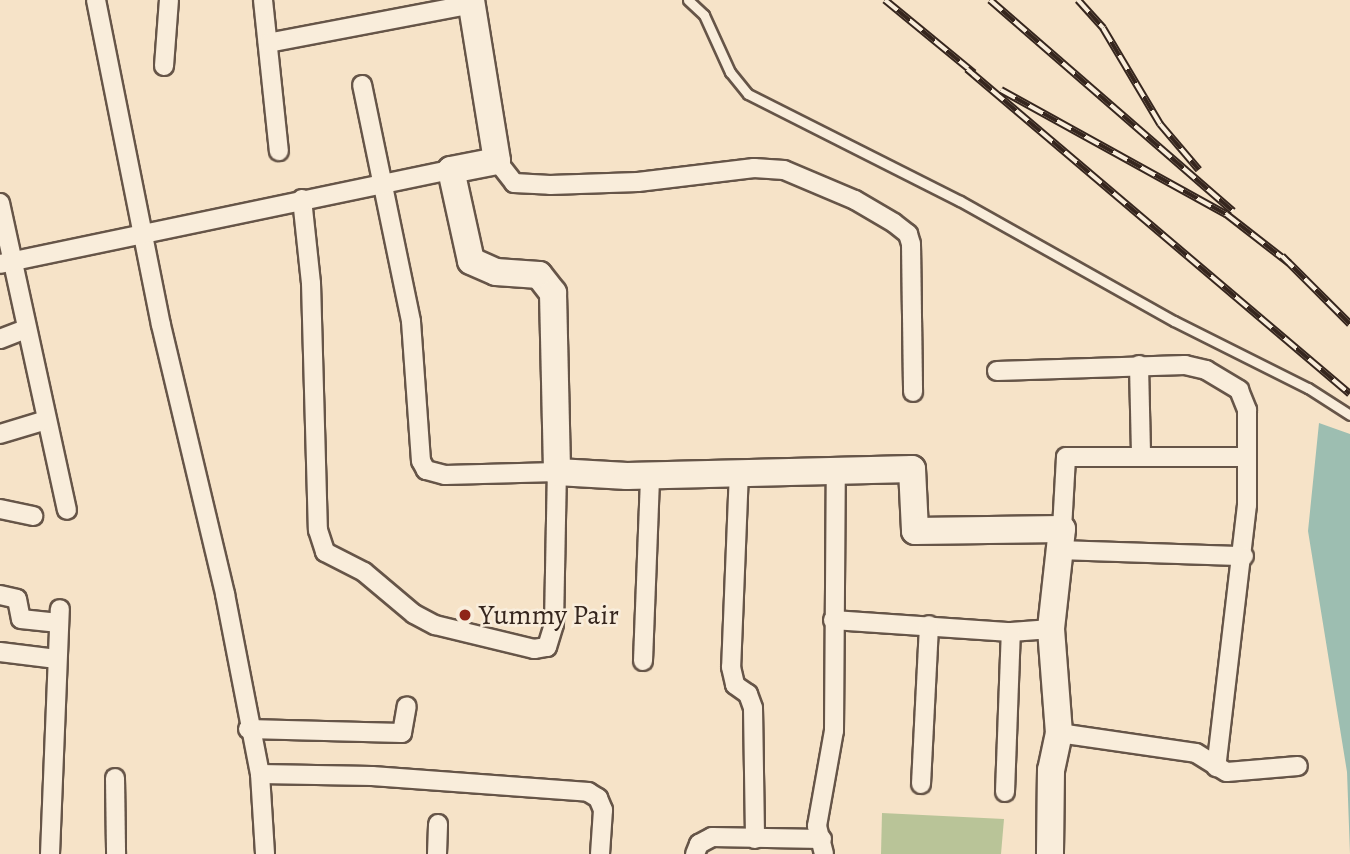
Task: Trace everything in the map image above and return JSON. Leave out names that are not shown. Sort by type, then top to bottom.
[{"type":"street","points":[[96,0],[143,235],[225,594],[248,729],[260,774],[265,854]]},
{"type":"street","points":[[164,66],[169,0]]},
{"type":"street","points":[[263,0],[279,151]]},
{"type":"street","points":[[268,43],[471,2],[497,161],[514,183],[550,186],[754,168],[784,170],[855,200],[908,234],[911,244],[913,393]]},
{"type":"street","points":[[362,85],[411,321],[424,466],[445,475],[557,472],[650,475],[836,468],[912,470],[915,531],[1244,556]]},
{"type":"street","points":[[6,263],[302,199],[497,161]]},
{"type":"street","points":[[302,199],[311,283],[318,530],[325,552],[364,572],[414,614],[435,625],[534,649],[547,647],[554,624],[557,472],[553,293],[539,275],[496,272],[471,261],[450,170]]},
{"type":"street","points":[[0,203],[6,263],[26,330],[67,510]]},
{"type":"street","points":[[0,339],[26,330]]},
{"type":"street","points":[[1139,365],[1141,455]]},
{"type":"street","points":[[997,371],[1139,365],[1206,370],[1239,390],[1247,411],[1244,556],[1216,767]]},
{"type":"street","points":[[0,434],[46,421]]},
{"type":"street","points":[[1050,854],[1051,770],[1059,733],[1051,629],[1061,540],[1066,457],[1246,457]]},
{"type":"street","points":[[695,854],[699,844],[712,838],[755,839],[823,847],[817,826],[834,731],[836,468]]},
{"type":"street","points":[[738,471],[731,667],[735,684],[748,694],[753,708],[755,839]]},
{"type":"street","points":[[643,661],[650,475]]},
{"type":"street","points":[[0,509],[33,516]]},
{"type":"street","points":[[0,595],[17,599],[21,620],[60,616],[50,854]]},
{"type":"street","points":[[833,620],[1011,632],[1051,629]]},
{"type":"street","points":[[921,784],[929,625]]},
{"type":"street","points":[[1005,792],[1011,632]]},
{"type":"street","points":[[0,652],[57,659]]},
{"type":"street","points":[[248,729],[402,733],[407,706]]},
{"type":"street","points":[[1059,733],[1196,753],[1216,767],[1249,772],[1298,765]]},
{"type":"street","points":[[260,774],[372,776],[588,792],[598,798],[603,810],[600,854]]},
{"type":"street","points":[[115,778],[117,854]]},
{"type":"street","points":[[437,854],[438,824]]},
{"type":"lane","points":[[688,0],[704,15],[730,72],[748,94],[960,201],[1174,321],[1308,388],[1350,415]]},
{"type":"green space","points":[[882,813],[1004,819],[1001,854],[881,854]]},
{"type":"shaded area","points":[[1319,423],[1350,434],[1350,854],[1347,772],[1308,531]]},
{"type":"railway","points":[[885,0],[974,73]]},
{"type":"railway","points":[[990,0],[1233,211]]},
{"type":"railway","points":[[1078,0],[1103,28],[1160,124],[1199,170]]},
{"type":"railway","points":[[967,69],[1350,394]]},
{"type":"railway","points":[[1001,90],[1226,214],[1289,263]]},
{"type":"railway","points":[[1282,256],[1350,324]]},
{"type":"place","name":"Yummy Pair","points":[[465,615]]}]
